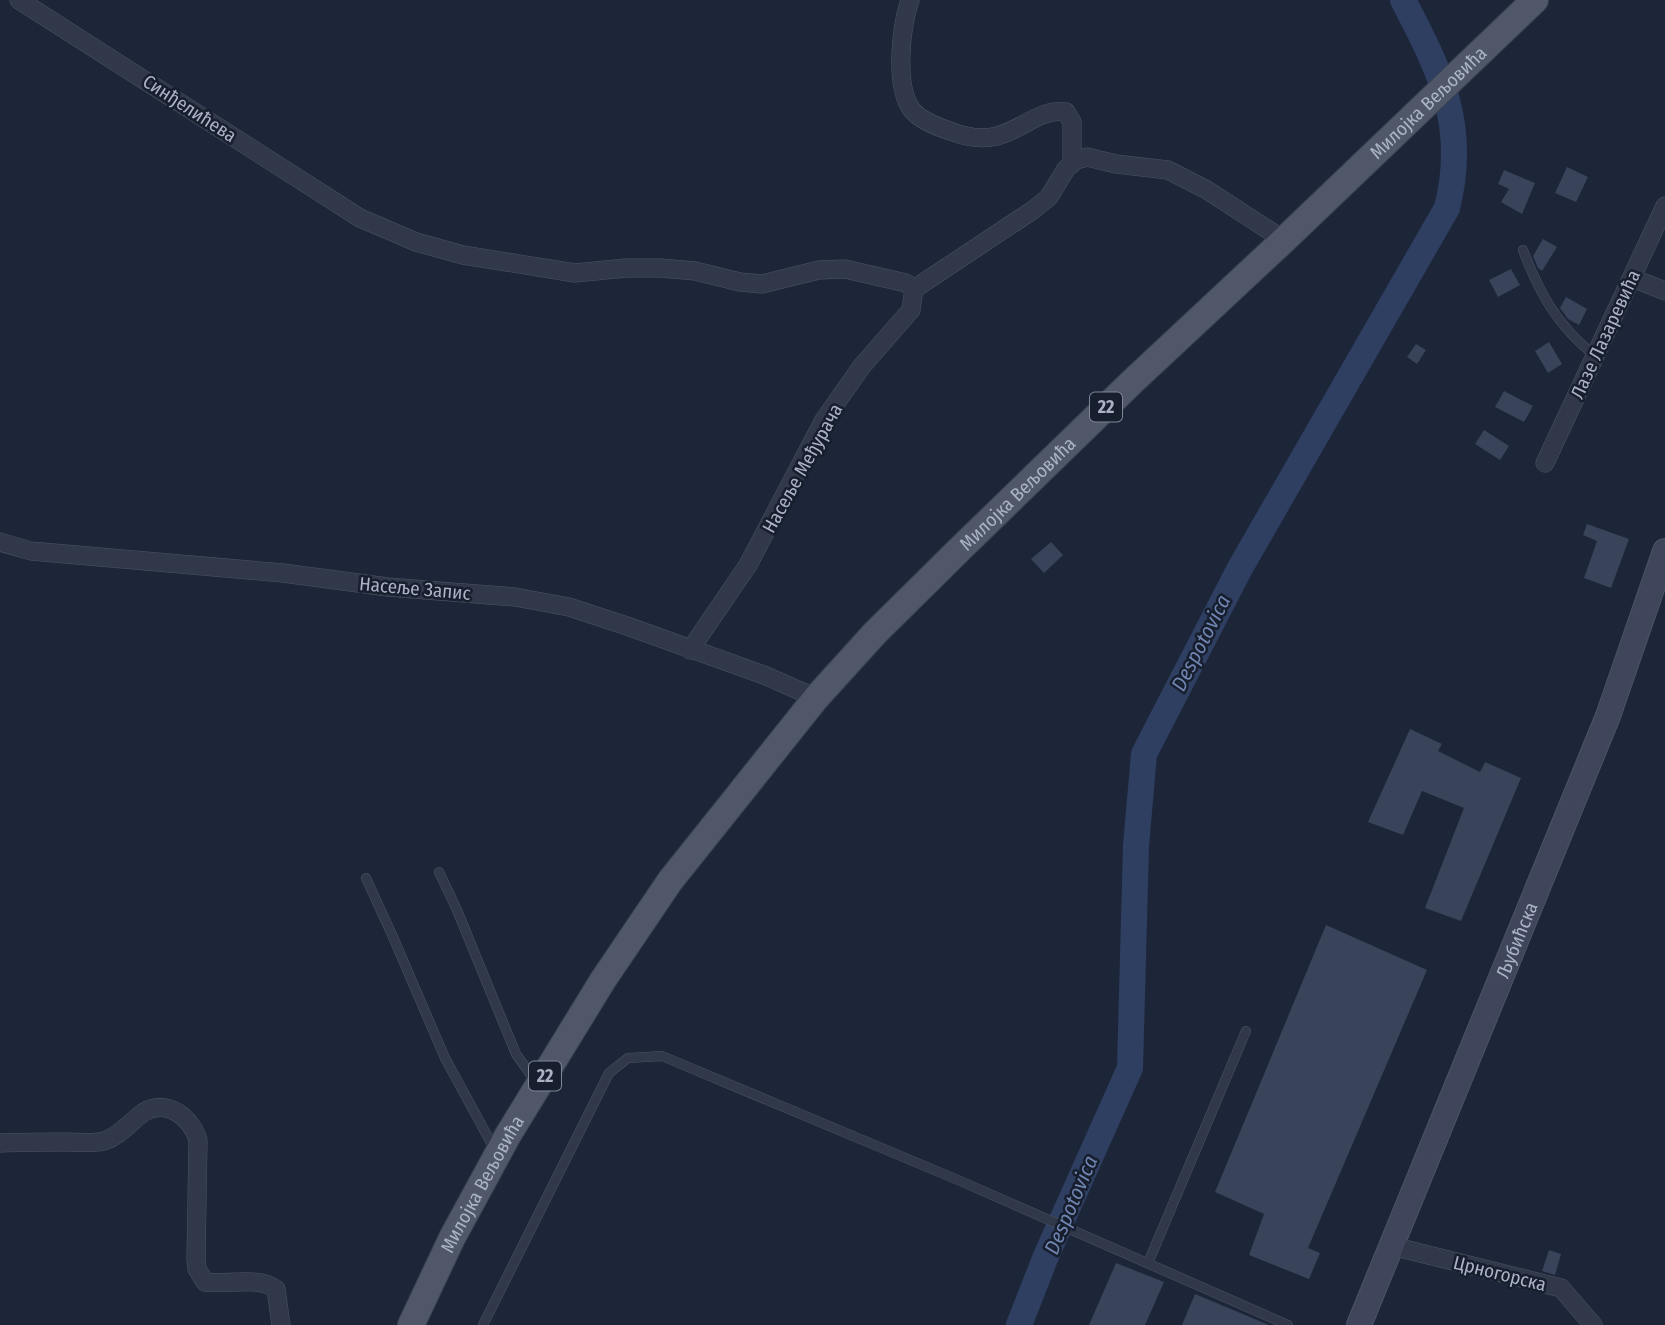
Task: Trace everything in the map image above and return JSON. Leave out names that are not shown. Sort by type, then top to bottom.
[{"type":"main road","name":"Милојка Вељовића","points":[[411,1325],[452,1238],[497,1155],[581,1014],[637,928],[816,698],[858,651],[961,548],[1133,381],[1535,0]]},
{"type":"street","name":"Синђелићева","points":[[19,0],[360,218],[416,242],[463,256],[575,273],[662,268],[695,271],[740,282],[762,284],[819,270],[845,269],[906,283],[914,289]]},
{"type":"street","points":[[910,0],[901,66],[903,85],[913,111],[934,125],[966,137],[993,137],[1014,131],[1043,113],[1056,110],[1066,112],[1072,122],[1072,164]]},
{"type":"street","points":[[914,289],[1033,210],[1049,197],[1066,169],[1076,160],[1087,157],[1116,164],[1168,170],[1207,190],[1284,240]]},
{"type":"street","name":"Лазе Лазаревића","points":[[1545,463],[1665,206]]},
{"type":"street","points":[[1632,278],[1665,291]]},
{"type":"street","name":"Насеље Међурача","points":[[690,650],[748,565],[824,421],[862,366],[911,310],[914,289]]},
{"type":"street","name":"Насеље Запис","points":[[0,542],[32,551],[515,597],[569,607],[764,675],[816,698]]},
{"type":"street","name":"Љубићска","points":[[1359,1325],[1608,716],[1665,551]]},
{"type":"street","points":[[0,1143],[104,1141],[147,1110],[165,1109],[181,1113],[194,1127],[198,1140],[196,1259],[200,1276],[205,1282],[220,1284],[265,1282],[276,1289],[281,1325]]},
{"type":"street","name":"Црногорска","points":[[1392,1246],[1561,1288],[1593,1325]]},
{"type":"lane","points":[[1523,250],[1541,291],[1560,323],[1595,356]]},
{"type":"lane","points":[[439,872],[516,1054],[539,1086]]},
{"type":"lane","points":[[366,878],[444,1058],[497,1155]]},
{"type":"lane","points":[[1147,1263],[1246,1031]]},
{"type":"lane","points":[[483,1325],[609,1073],[628,1058],[662,1056],[958,1180],[1288,1325]]},
{"type":"building","points":[[1567,167],[1588,177],[1576,202],[1555,193]]},
{"type":"building","points":[[1504,170],[1535,183],[1522,214],[1501,202],[1509,189],[1498,184]]},
{"type":"building","points":[[1543,239],[1557,247],[1542,271],[1533,256]]},
{"type":"building","points":[[1511,269],[1520,285],[1498,297],[1489,280]]},
{"type":"building","points":[[1566,297],[1587,309],[1579,325],[1568,319],[1560,308]]},
{"type":"building","points":[[1549,342],[1562,364],[1548,373],[1535,351]]},
{"type":"building","points":[[1416,344],[1426,350],[1417,364],[1407,357]]},
{"type":"building","points":[[1504,391],[1533,406],[1524,422],[1495,407]]},
{"type":"building","points":[[1484,430],[1509,446],[1500,460],[1475,444]]},
{"type":"building","points":[[1587,524],[1629,539],[1611,588],[1584,578],[1597,541],[1583,535]]},
{"type":"building","points":[[1051,542],[1063,555],[1044,573],[1031,559]]},
{"type":"building","points":[[1410,729],[1442,744],[1438,751],[1480,772],[1485,762],[1521,778],[1461,921],[1425,908],[1464,808],[1422,791],[1403,835],[1368,822]]},
{"type":"building","points":[[1326,925],[1427,970],[1308,1248],[1320,1253],[1309,1279],[1249,1255],[1264,1214],[1215,1192]]},
{"type":"building","points":[[1549,1250],[1561,1254],[1555,1275],[1542,1271]]},
{"type":"building","points":[[1116,1263],[1164,1282],[1145,1325],[1089,1325]]},
{"type":"building","points":[[1195,1294],[1269,1325],[1182,1325]]},
{"type":"waterway","name":"Despotovica","points":[[1019,1325],[1046,1256],[1130,1068],[1136,846],[1144,754],[1240,568],[1447,208],[1453,178],[1454,150],[1447,100],[1439,75],[1403,0]]}]
